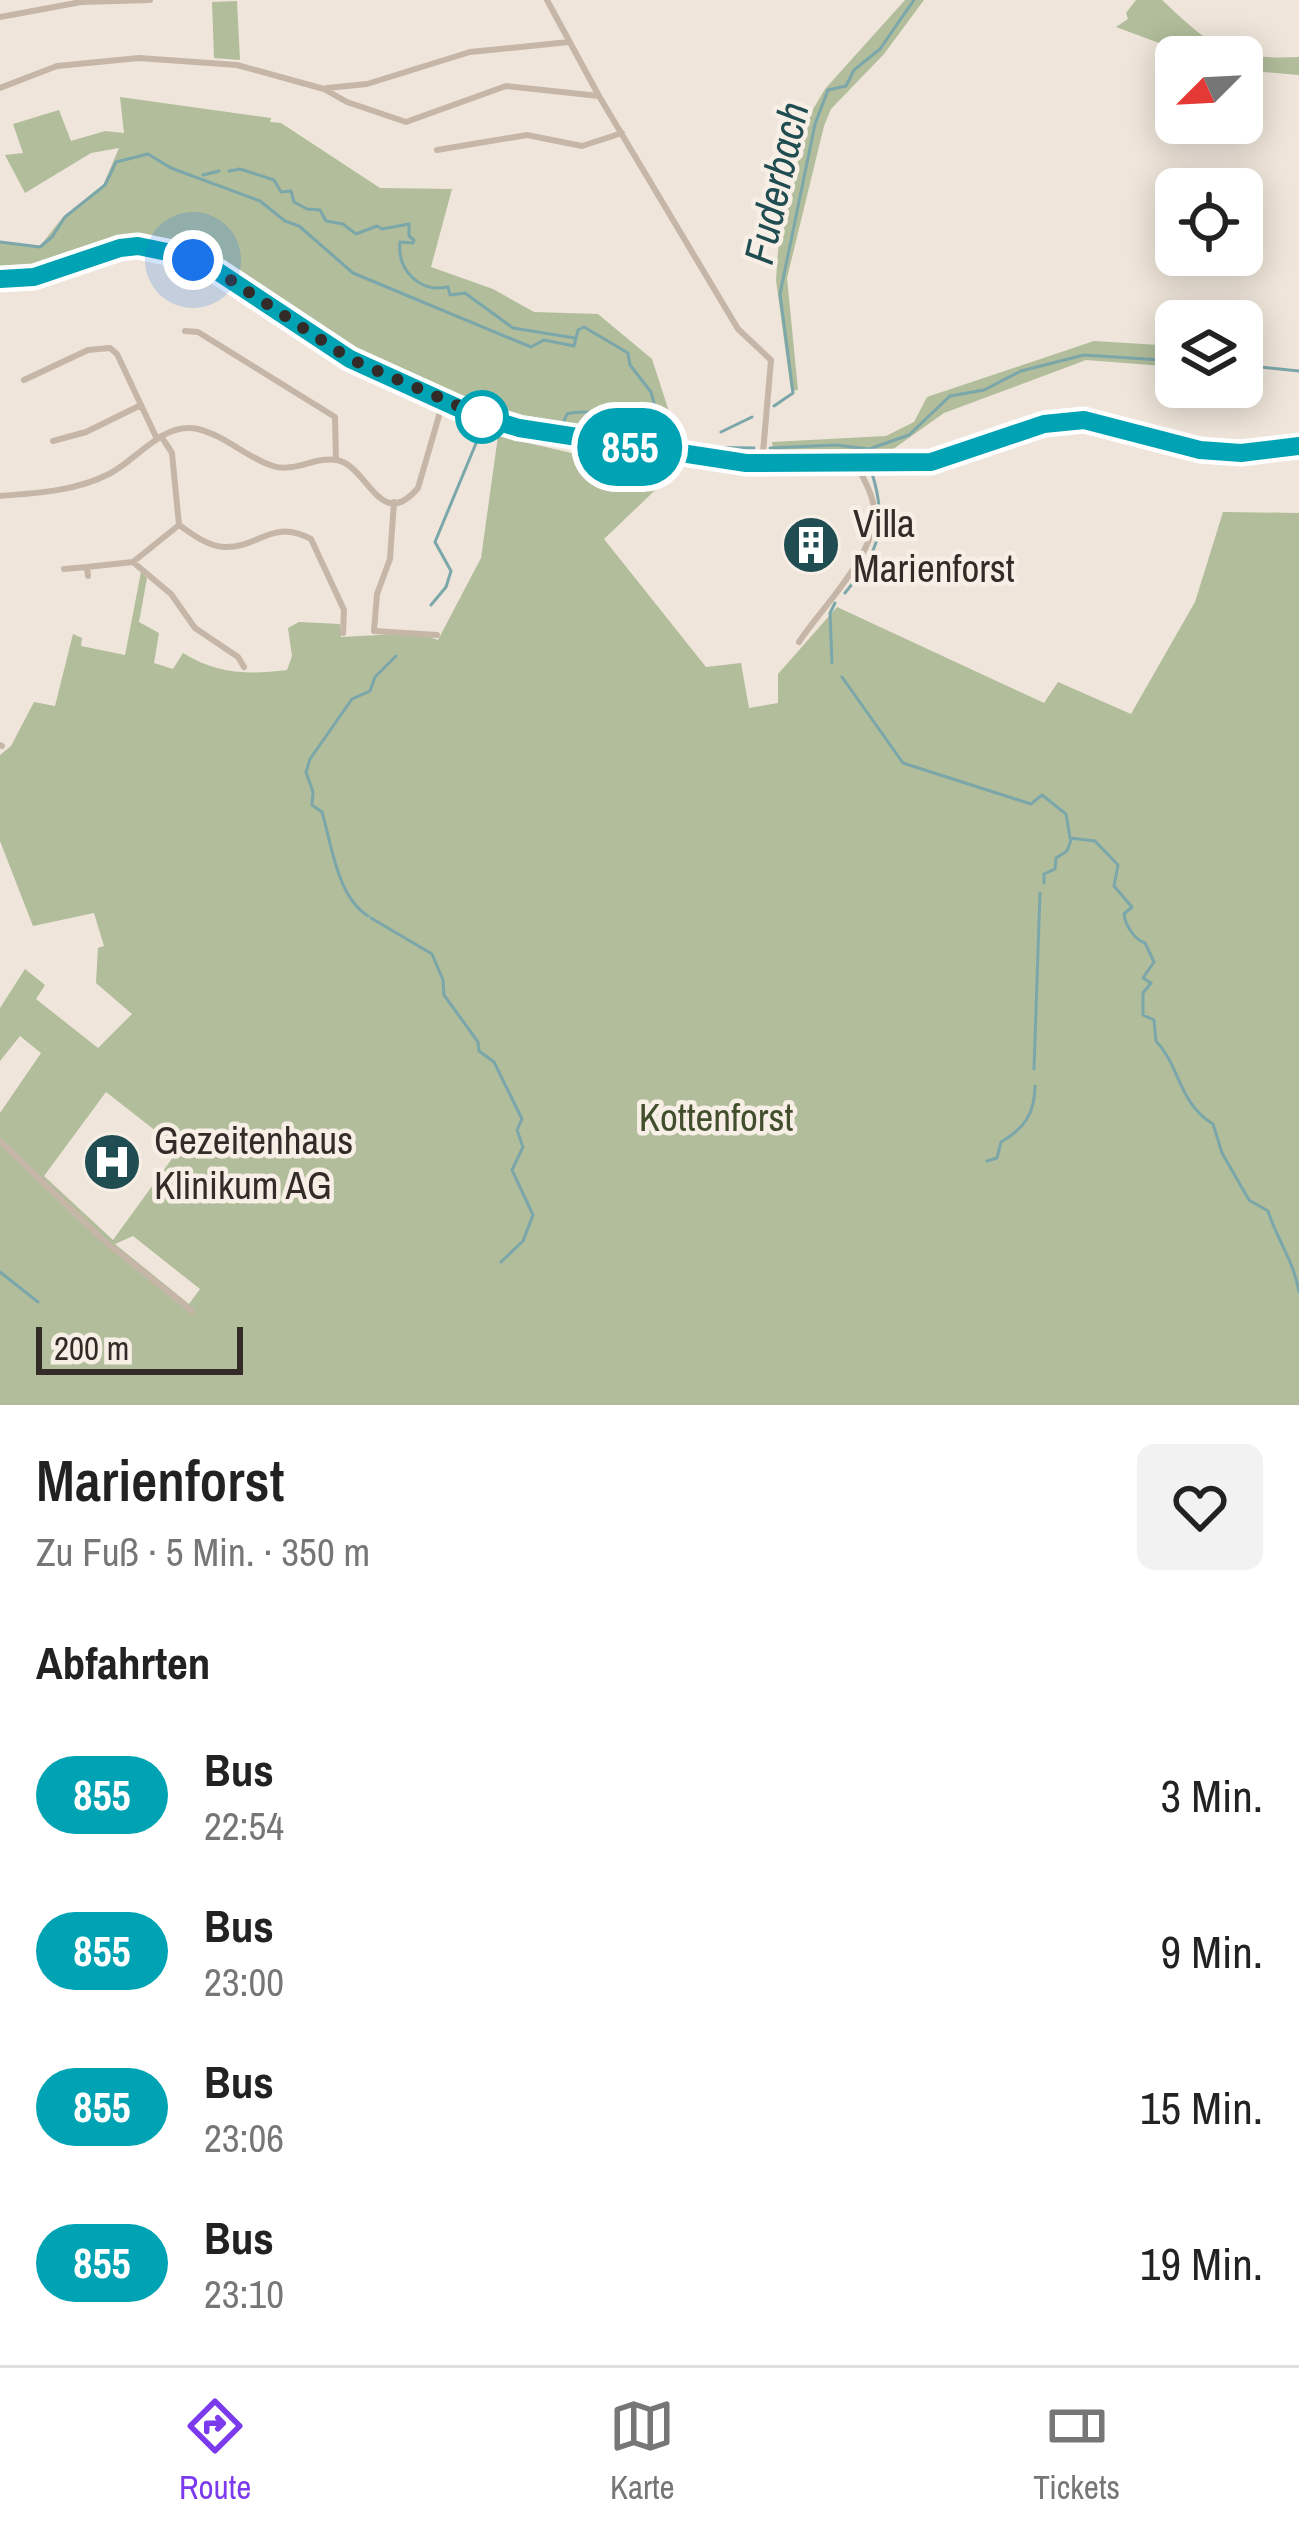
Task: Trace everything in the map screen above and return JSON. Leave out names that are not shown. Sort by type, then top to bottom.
[{"type":"main road","points":[[0,279],[34,277],[120,248],[167,252],[217,271],[350,359],[443,402],[519,428],[762,464],[931,462],[1044,424],[1084,420],[1200,450],[1241,453],[1299,446]]},
{"type":"street","points":[[0,17],[81,2],[150,0]]},
{"type":"street","points":[[548,0],[599,96],[738,329],[771,361],[762,464]]},
{"type":"street","points":[[324,89],[368,84],[494,47],[569,42]]},
{"type":"street","points":[[0,88],[57,66],[139,58],[237,65],[324,89],[406,122],[506,86],[599,96]]},
{"type":"street","points":[[437,150],[527,134],[582,146],[622,133]]},
{"type":"street","points":[[184,331],[198,332],[335,417],[336,460]]},
{"type":"street","points":[[23,380],[88,350],[110,348],[117,354],[159,438],[172,453],[178,525]]},
{"type":"street","points":[[0,496],[83,484],[119,468],[159,438],[180,429],[196,429],[232,442],[276,468],[336,460],[358,471],[376,497],[394,502],[418,488],[443,402]]},
{"type":"street","points":[[52,442],[86,432],[141,405]]},
{"type":"street","points":[[799,642],[843,583],[873,528],[871,494],[855,463]]},
{"type":"street","points":[[394,502],[391,559],[377,594],[374,631],[437,634]]},
{"type":"street","points":[[64,569],[88,571],[133,562],[178,525]]},
{"type":"street","points":[[178,525],[223,547],[283,530],[311,539],[344,610],[343,633]]},
{"type":"street","points":[[133,562],[171,594],[195,628],[238,657],[244,667]]},
{"type":"street","points":[[0,1141],[101,1238],[192,1311]]},
{"type":"green space","points":[[905,0],[924,0],[884,54],[831,109],[824,126],[787,278],[798,390],[791,391],[776,280],[779,239],[809,116],[825,89]]},
{"type":"green space","points":[[1136,0],[1162,0],[1204,36],[1155,36],[1155,41],[1116,27],[1128,19],[1126,13]]},
{"type":"green space","points":[[237,1],[240,60],[214,58],[212,2]]},
{"type":"green space","points":[[1263,56],[1299,57],[1299,75],[1263,72]]},
{"type":"green space","points":[[120,97],[271,118],[270,122],[281,123],[380,188],[452,189],[431,267],[493,289],[534,312],[598,314],[652,359],[673,424],[668,445],[523,424],[450,390],[392,373],[324,338],[221,266],[182,248],[129,240],[43,270],[0,273],[0,242],[40,246],[63,217],[102,188],[119,148],[91,153],[25,193],[5,155],[23,153],[13,124],[59,110],[71,141],[105,131],[124,133]]},
{"type":"green space","points":[[1094,341],[1155,345],[1155,365],[1086,360],[944,413],[882,457],[774,457],[772,442],[886,436],[914,422],[927,397]]},
{"type":"green space","name":"Kottenforst","points":[[498,436],[670,476],[604,539],[706,667],[741,663],[749,708],[778,703],[778,674],[837,607],[1044,703],[1058,682],[1131,714],[1195,602],[1223,512],[1299,513],[1299,1405],[0,1405],[0,1113],[41,1053],[20,1036],[0,1061],[0,1008],[25,969],[45,985],[36,999],[98,1048],[132,1014],[96,983],[98,948],[104,946],[94,913],[33,926],[0,841],[0,755],[11,746],[34,702],[55,706],[73,634],[82,638],[81,646],[125,655],[141,572],[147,578],[139,622],[159,633],[154,663],[173,669],[183,653],[221,669],[259,672],[287,670],[292,656],[288,628],[299,622],[340,624],[341,637],[418,633],[438,640],[481,558]],"holes":[[[106,1092],[179,1149],[113,1240],[44,1176]],[[133,1236],[200,1289],[189,1304],[115,1244]]]},
{"type":"waterway","name":"Fuderbach","points":[[774,406],[793,393],[780,294],[815,124],[828,90],[846,86],[854,70],[880,49],[914,0]]},
{"type":"waterway","points":[[0,242],[40,247],[65,217],[105,185],[116,162],[148,154],[171,168],[260,201],[299,226],[353,273],[531,347],[544,340],[574,346],[578,330],[584,327],[628,353],[630,365],[651,392],[663,435],[695,447],[754,448]]},
{"type":"waterway","points":[[229,171],[240,169],[274,180],[281,192],[291,191],[294,202],[320,210],[326,221],[343,224],[356,234],[377,226],[409,224],[414,240],[400,242],[400,252],[406,270],[419,283],[448,287],[450,295],[465,293],[513,328],[575,338]]},
{"type":"waterway","points":[[203,175],[219,171]]},
{"type":"waterway","points":[[770,448],[836,445],[869,449],[909,435],[950,396],[984,390],[1021,371],[1084,355],[1155,360]]},
{"type":"waterway","points":[[1263,367],[1299,371]]},
{"type":"waterway","points":[[560,430],[567,414],[616,409]]},
{"type":"waterway","points":[[629,409],[657,442],[669,447]]},
{"type":"waterway","name":"Fuderbach","points":[[721,432],[752,417]]},
{"type":"waterway","points":[[431,605],[446,587],[451,571],[435,542],[477,441],[486,429],[493,431]]},
{"type":"waterway","points":[[498,433],[668,464]]},
{"type":"waterway","points":[[845,593],[878,537],[879,508],[872,473]]},
{"type":"waterway","points":[[832,663],[830,613],[835,603]]},
{"type":"waterway","points":[[368,916],[342,883],[322,812],[312,805],[306,772],[352,699],[370,691],[375,677],[396,656]]},
{"type":"waterway","points":[[842,677],[903,763],[1031,804],[1042,795],[1066,814],[1070,838],[1095,841],[1118,865],[1114,886],[1132,907],[1124,914],[1126,923],[1145,943],[1154,962],[1143,978],[1151,983],[1143,993],[1143,1015],[1154,1020],[1156,1041],[1186,1096],[1213,1124],[1222,1153],[1249,1200],[1268,1211],[1299,1292]]},
{"type":"waterway","points":[[1044,883],[1044,874],[1055,869],[1056,858],[1067,851],[1071,840]]},
{"type":"waterway","points":[[1034,1069],[1040,893]]},
{"type":"waterway","points":[[371,918],[432,954],[444,995],[478,1042],[479,1051],[494,1062],[522,1119],[517,1130],[523,1147],[512,1170],[533,1215],[523,1241],[501,1262]]},
{"type":"waterway","points":[[987,1161],[997,1158],[1001,1142],[1027,1119],[1035,1086]]},
{"type":"waterway","points":[[0,1272],[38,1302]]},
{"type":"bus line","name":"855","points":[[0,279],[34,277],[120,248],[167,252],[217,271],[350,359],[467,412],[519,428],[746,463],[931,462],[1044,424],[1084,420],[1200,450],[1241,453],[1299,446]]},
{"type":"place","name":"Villa Marienforst","points":[[811,545]]},
{"type":"place","name":"Gezeitenhaus Klinikum AG","points":[[112,1162]]},
{"type":"route","points":[[193,260],[350,359],[496,422],[482,417]]}]
